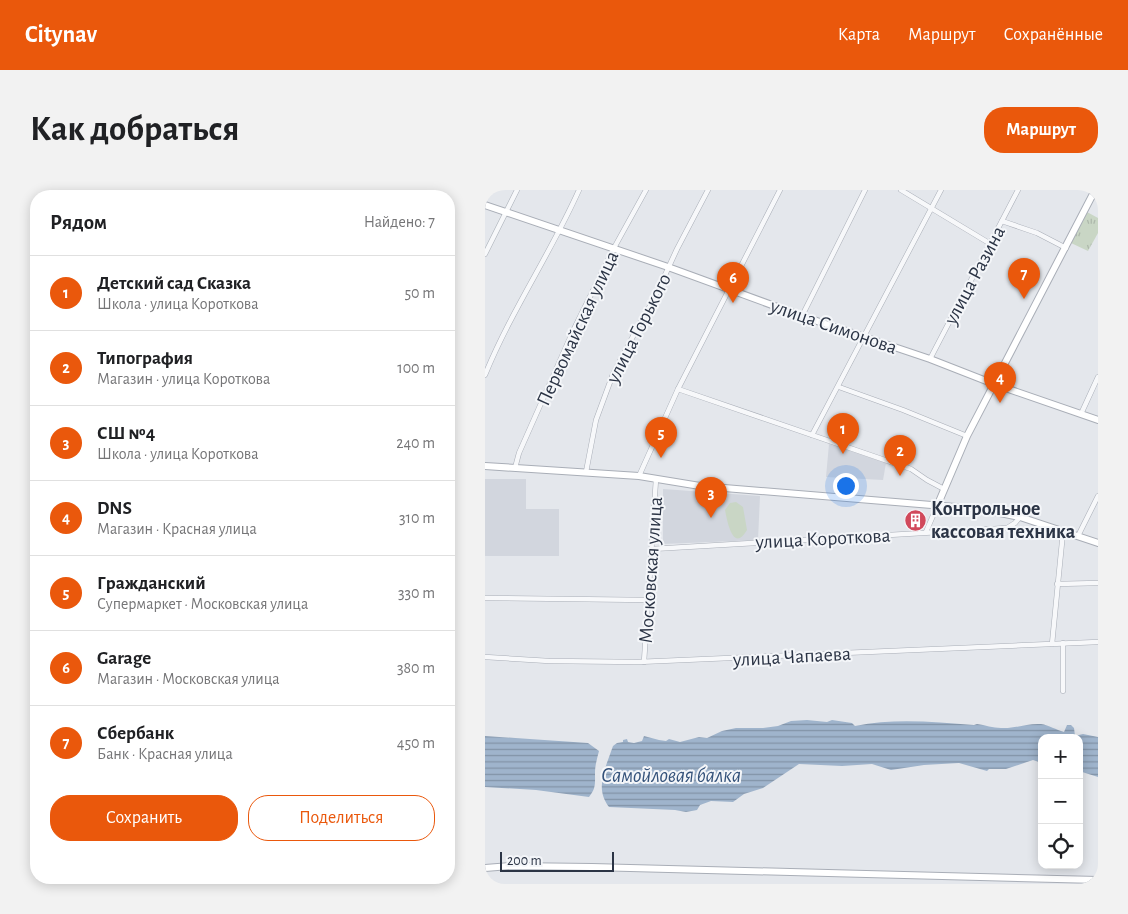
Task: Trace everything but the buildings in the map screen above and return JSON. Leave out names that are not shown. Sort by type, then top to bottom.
[{"type":"street","points":[[485,254],[517,190]]},
{"type":"street","points":[[485,375],[497,346],[560,231],[579,190]]},
{"type":"street","name":"Первомайская улица","points":[[515,468],[519,453],[573,328],[646,190]]},
{"type":"street","name":"улица Горького","points":[[586,472],[596,420],[613,374],[655,299],[668,267],[709,190]]},
{"type":"street","name":"Московская улица","points":[[639,476],[678,389],[780,190]]},
{"type":"street","points":[[802,316],[865,190]]},
{"type":"street","points":[[901,190],[989,243]]},
{"type":"street","points":[[813,435],[941,190]]},
{"type":"street","name":"улица Разина","points":[[930,359],[1018,190]]},
{"type":"street","points":[[926,532],[967,436],[1095,190]]},
{"type":"street","name":"улица Симонова","points":[[485,205],[614,248],[1098,420]]},
{"type":"street","points":[[1002,221],[1037,233],[1066,248]]},
{"type":"street","points":[[1081,414],[1098,377]]},
{"type":"street","points":[[839,387],[967,436]]},
{"type":"street","points":[[678,389],[911,469],[944,489]]},
{"type":"street","points":[[485,466],[639,476],[697,485],[938,504],[1001,512],[1098,543]]},
{"type":"street","name":"Московская улица","points":[[644,662],[656,479]]},
{"type":"street","points":[[1078,536],[1098,496]]},
{"type":"street","name":"улица Короткова","points":[[652,548],[1007,528],[1020,517]]},
{"type":"street","points":[[1052,644],[1063,532]]},
{"type":"street","points":[[1057,584],[1098,583]]},
{"type":"street","points":[[485,598],[647,600]]},
{"type":"street","name":"улица Чапаева","points":[[485,658],[644,662],[1098,642]]},
{"type":"street","points":[[1063,643],[1063,691]]},
{"type":"street","points":[[485,868],[511,866],[593,867],[1098,880]]},
{"type":"shaded area","points":[[829,444],[886,463],[883,480],[826,477]]},
{"type":"shaded area","points":[[485,479],[526,479],[526,509],[559,509],[559,556],[485,556]]},
{"type":"shaded area","points":[[663,489],[760,496],[758,540],[663,544]]},
{"type":"green space","points":[[1087,212],[1098,218],[1098,233],[1088,251],[1071,243]]},
{"type":"green space","points":[[736,502],[743,507],[747,530],[738,538],[734,537],[731,533],[725,510],[730,503]]},
{"type":"water","name":"Самойловая балка","points":[[832,720],[852,723],[855,726],[899,721],[929,722],[977,724],[995,728],[1041,724],[1064,732],[1067,725],[1071,725],[1074,728],[1075,734],[1038,734],[1038,762],[1033,760],[1006,769],[989,769],[987,771],[959,763],[924,765],[891,770],[872,764],[842,766],[799,764],[763,788],[744,794],[733,802],[711,801],[700,805],[697,810],[686,812],[609,807],[605,800],[602,785],[605,770],[613,746],[623,742],[623,740],[627,739],[628,742],[634,743],[642,741],[644,736],[680,742],[699,737],[707,738],[722,731],[736,728],[763,728],[778,726],[791,721],[827,722]]},
{"type":"water","name":"Самойловая балка","points":[[1083,734],[1098,737],[1098,777],[1083,772]]},
{"type":"water","name":"Самойловая балка","points":[[485,736],[588,743],[599,751],[593,791],[589,797],[536,790],[485,787]]},
{"type":"place","name":"Сбербанк","points":[[1024,299]]},
{"type":"place","name":"Garage","points":[[733,303]]},
{"type":"place","name":"DNS","points":[[1000,403]]},
{"type":"place","name":"Детский сад Сказка","points":[[843,454]]},
{"type":"place","name":"Гражданский","points":[[661,458]]},
{"type":"place","name":"Типография","points":[[900,476]]},
{"type":"place","name":"СШ №4","points":[[711,518]]},
{"type":"place","name":"Контрольное кассовая техника","points":[[915,520]]}]
